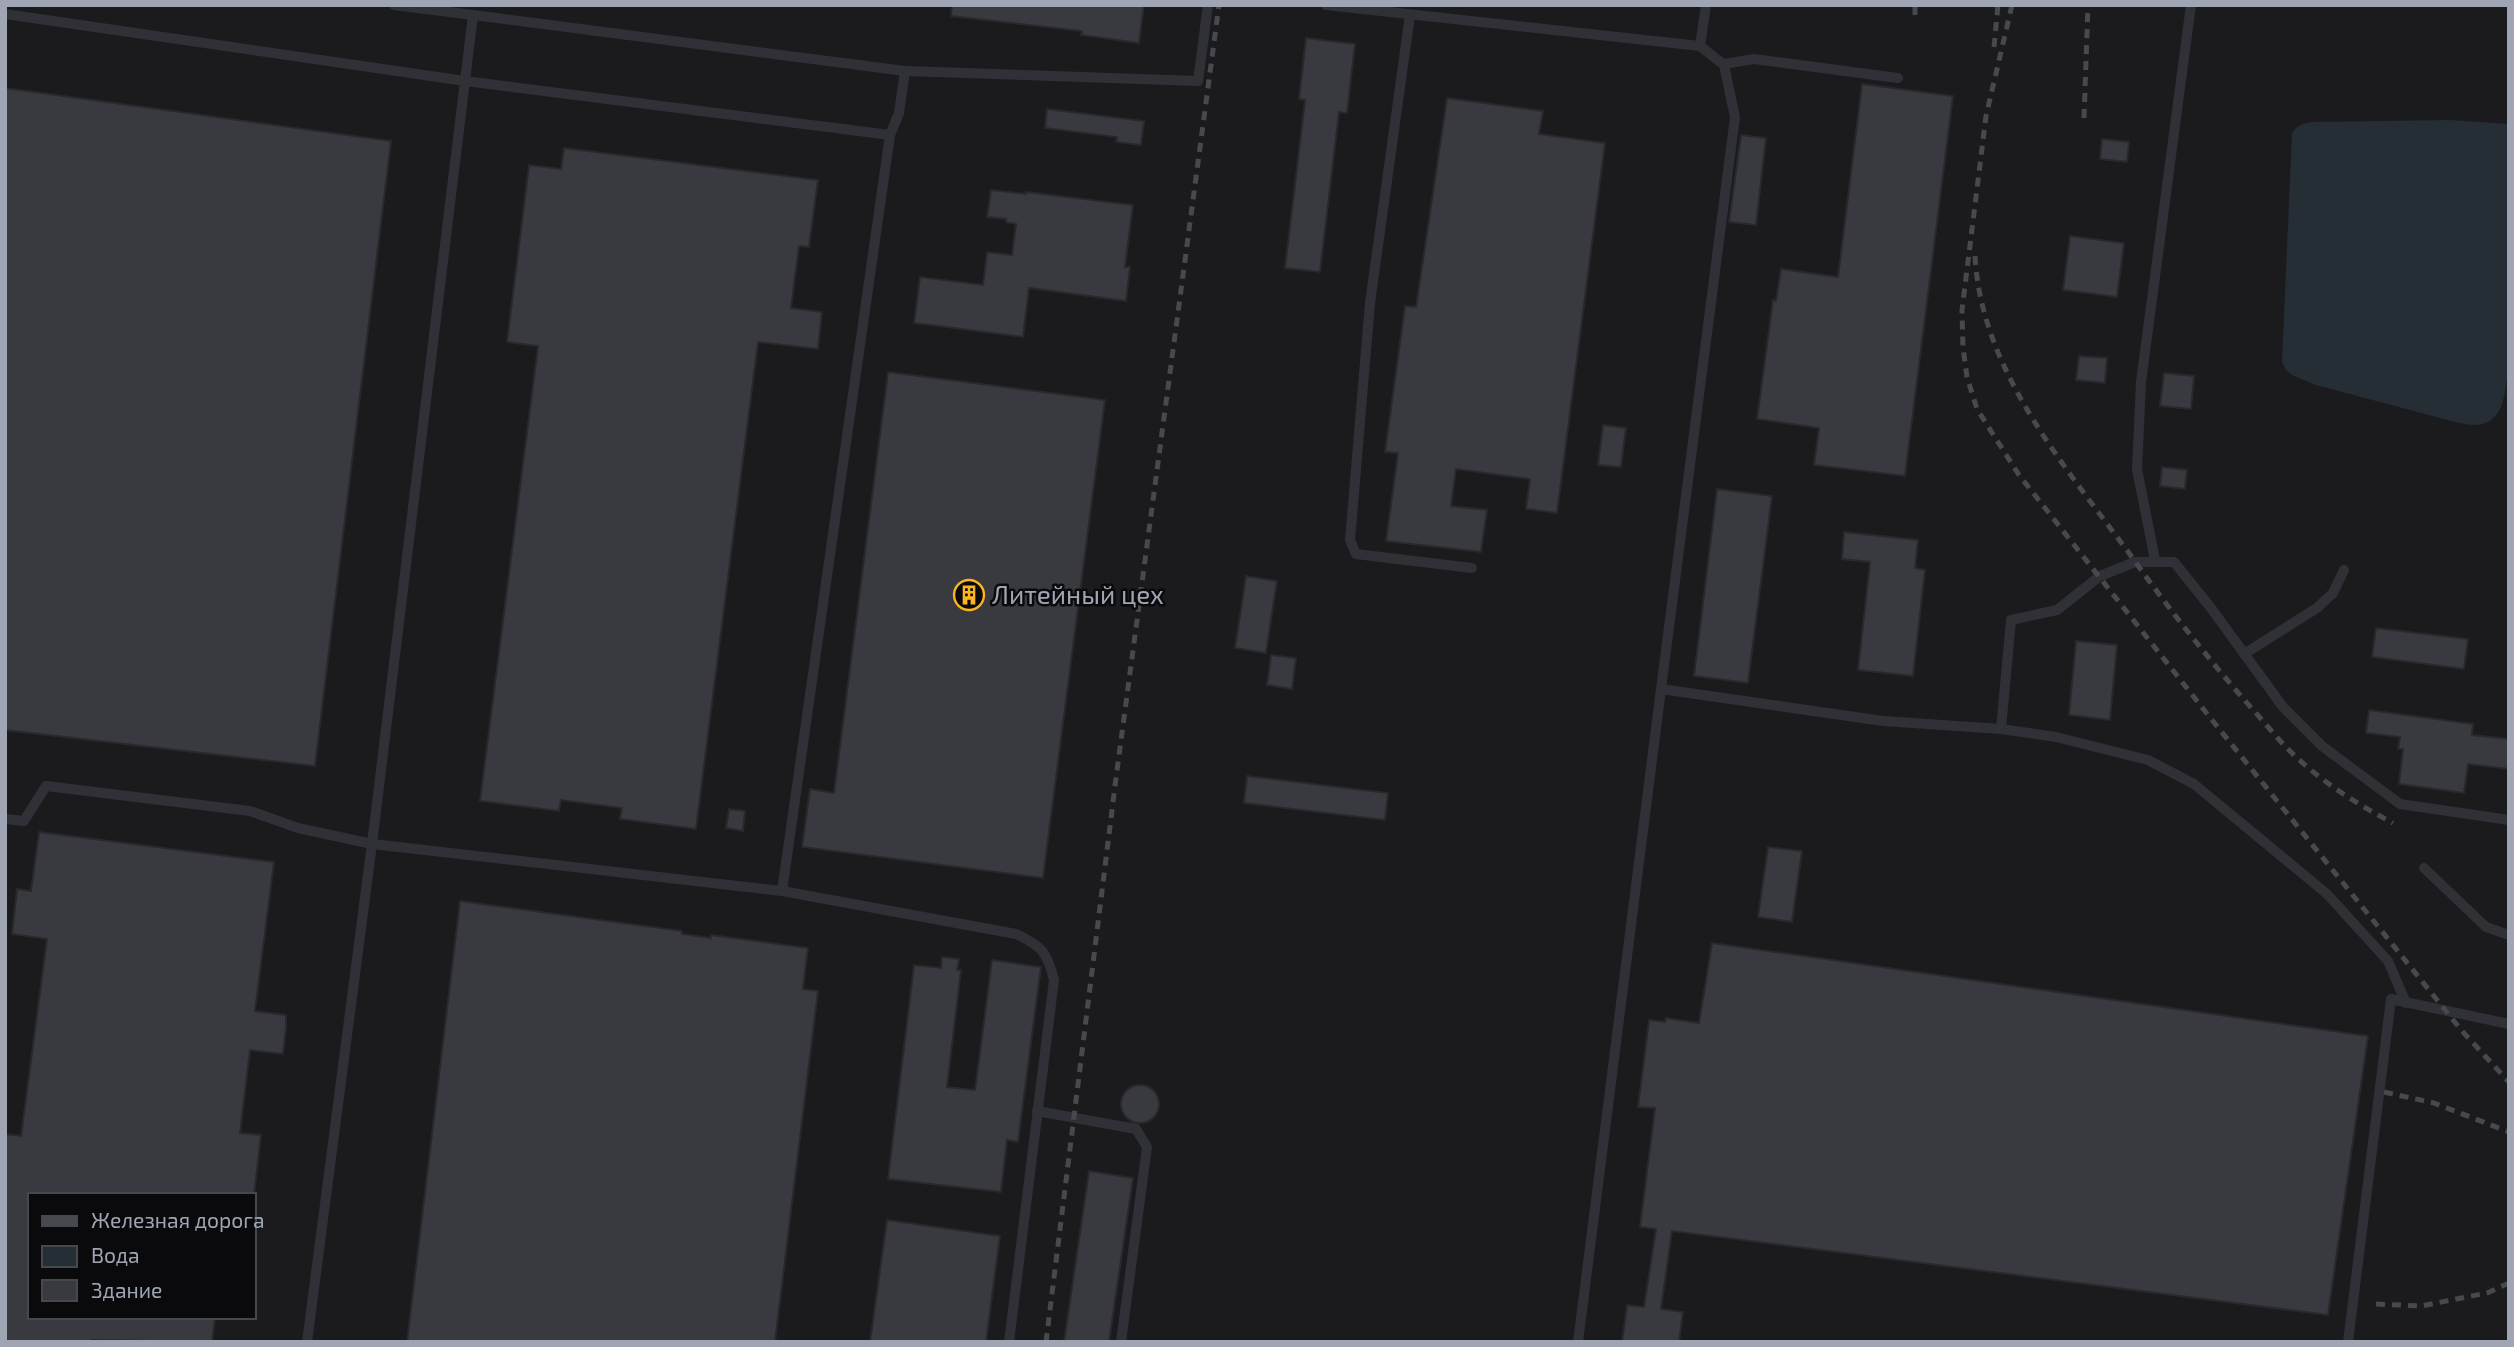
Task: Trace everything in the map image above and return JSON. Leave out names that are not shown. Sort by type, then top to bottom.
[{"type":"lane","points":[[394,5],[435,8],[905,71],[1198,82],[1208,5]]},
{"type":"lane","points":[[498,18],[500,5]]},
{"type":"lane","points":[[1326,5],[1700,46],[1724,65],[1735,117],[1578,1342]]},
{"type":"lane","points":[[1700,46],[1706,5]]},
{"type":"lane","points":[[2154,560],[2137,469],[2141,382],[2191,5]]},
{"type":"lane","points":[[5,14],[465,81],[890,135]]},
{"type":"lane","points":[[307,1342],[372,844],[473,15]]},
{"type":"lane","points":[[1410,15],[1370,303],[1350,540],[1356,554],[1472,568]]},
{"type":"lane","points":[[1724,65],[1754,59],[1898,78]]},
{"type":"lane","points":[[782,891],[890,135],[899,113],[905,71]]},
{"type":"lane","points":[[2001,729],[2011,620],[2057,610],[2100,576],[2135,562],[2174,562],[2283,707],[2322,746],[2400,804],[2509,820]]},
{"type":"lane","points":[[2244,653],[2317,608],[2333,593],[2344,570]]},
{"type":"lane","points":[[1661,689],[1883,721],[2001,729],[2056,737],[2148,760],[2194,784],[2327,894],[2388,961],[2406,1003]]},
{"type":"lane","points":[[5,818],[24,821],[46,786],[250,811],[298,828],[372,844],[782,891],[1016,934],[1037,944],[1049,959],[1054,980],[1009,1342]]},
{"type":"lane","points":[[2424,868],[2486,927],[2509,934]]},
{"type":"lane","points":[[2348,1342],[2391,999],[2509,1024]]},
{"type":"lane","points":[[1037,1111],[1136,1129],[1147,1147],[1121,1342]]},
{"type":"shaded area","points":[[5,5],[2509,5],[2509,1342],[5,1342]]},
{"type":"water","points":[[2450,120],[2509,124],[2509,362],[2500,409],[2486,423],[2474,425],[2316,385],[2292,375],[2282,362],[2292,134],[2296,128],[2313,122]]},
{"type":"building","points":[[952,5],[1144,5],[1139,43],[1081,35],[1082,31],[951,16]]},
{"type":"building","points":[[1306,38],[1355,44],[1347,113],[1339,112],[1320,272],[1285,268],[1305,100],[1299,99]]},
{"type":"building","points":[[1862,84],[1953,96],[1905,476],[1814,465],[1819,428],[1757,419],[1773,300],[1776,301],[1781,269],[1838,277]]},
{"type":"building","points":[[5,88],[391,141],[315,766],[5,730]]},
{"type":"building","points":[[1447,98],[1543,111],[1539,134],[1605,143],[1557,513],[1526,509],[1530,479],[1456,469],[1451,506],[1487,510],[1481,552],[1386,541],[1398,453],[1385,452],[1405,306],[1416,307]]},
{"type":"building","points":[[1047,109],[1144,121],[1141,145],[1116,142],[1117,137],[1045,128]]},
{"type":"building","points":[[1741,135],[1766,138],[1756,225],[1729,222]]},
{"type":"building","points":[[2102,139],[2129,142],[2127,162],[2100,159]]},
{"type":"building","points":[[564,148],[818,180],[809,247],[799,246],[791,308],[822,312],[818,349],[758,342],[696,829],[620,819],[622,808],[561,800],[559,811],[480,801],[538,346],[507,342],[529,165],[561,169]]},
{"type":"building","points":[[991,190],[1133,205],[1125,267],[1130,267],[1126,301],[1029,288],[1023,337],[914,323],[920,277],[983,285],[987,252],[1012,255],[1016,224],[1006,222],[1006,219],[987,217]]},
{"type":"building","points":[[2070,236],[2124,243],[2117,297],[2063,290]]},
{"type":"building","points":[[2079,356],[2107,358],[2105,383],[2076,380]]},
{"type":"building","name":"Литейный цех","points":[[888,372],[1105,400],[1043,878],[802,847],[810,789],[834,793]]},
{"type":"building","points":[[2164,373],[2194,376],[2191,409],[2160,406]]},
{"type":"building","points":[[1603,425],[1626,428],[1621,467],[1598,465]]},
{"type":"building","points":[[2162,467],[2187,470],[2185,489],[2160,486]]},
{"type":"building","points":[[1717,489],[1772,496],[1748,683],[1694,676]]},
{"type":"building","points":[[1844,532],[1918,540],[1915,568],[1925,570],[1913,676],[1858,670],[1870,562],[1842,559]]},
{"type":"building","points":[[1246,576],[1277,581],[1266,653],[1235,648]]},
{"type":"building","points":[[2376,628],[2468,639],[2464,669],[2372,657]]},
{"type":"building","points":[[2076,641],[2117,645],[2110,720],[2069,715]]},
{"type":"building","points":[[1271,655],[1296,658],[1292,689],[1267,685]]},
{"type":"building","points":[[2369,710],[2473,724],[2472,735],[2509,739],[2509,769],[2468,764],[2464,793],[2399,784],[2403,749],[2398,749],[2400,737],[2366,733]]},
{"type":"building","points":[[1247,776],[1388,793],[1385,820],[1244,803]]},
{"type":"building","points":[[729,809],[745,811],[743,831],[726,828]]},
{"type":"building","points":[[39,832],[274,862],[255,1011],[286,1015],[286,1028],[283,1054],[250,1050],[240,1133],[261,1135],[254,1193],[28,1193],[28,1319],[215,1319],[212,1342],[5,1342],[5,1134],[21,1136],[47,939],[12,934],[17,889],[31,891]]},
{"type":"building","points":[[1768,847],[1802,851],[1792,922],[1758,917]]},
{"type":"building","points":[[460,901],[682,931],[682,934],[711,938],[711,935],[808,948],[803,989],[818,991],[775,1342],[407,1342]]},
{"type":"building","points":[[1712,943],[2368,1036],[2328,1315],[1672,1231],[1661,1309],[1683,1312],[1679,1342],[1622,1342],[1627,1305],[1644,1307],[1656,1229],[1640,1227],[1655,1108],[1638,1107],[1649,1020],[1665,1022],[1666,1018],[1699,1023]]},
{"type":"building","points":[[942,957],[959,959],[957,970],[961,970],[947,1087],[975,1090],[992,960],[1041,967],[1018,1142],[1007,1140],[1001,1192],[888,1179],[914,965],[941,968]]},
{"type":"building","points":[[1140,1085],[1154,1090],[1159,1104],[1154,1118],[1140,1123],[1126,1118],[1121,1104],[1126,1090]]},
{"type":"building","points":[[1089,1171],[1133,1178],[1109,1342],[1064,1342]]},
{"type":"building","points":[[887,1220],[1000,1236],[986,1342],[870,1342]]},
{"type":"railway","points":[[1046,1342],[1116,778],[1219,5]]},
{"type":"railway","points":[[1915,5],[1915,15]]},
{"type":"railway","points":[[1994,47],[1998,5]]},
{"type":"railway","points":[[2012,5],[1986,116],[1962,310],[1967,377],[1977,409],[2019,475],[2212,720],[2462,1031],[2509,1082]]},
{"type":"railway","points":[[2084,118],[2088,5]]},
{"type":"railway","points":[[1975,256],[1981,298],[1992,338],[2009,377],[2078,486],[2189,634],[2283,744],[2328,784],[2393,823]]},
{"type":"railway","points":[[2384,1092],[2434,1103],[2509,1132]]},
{"type":"railway","points":[[2376,1304],[2421,1306],[2487,1293],[2509,1283]]},
{"type":"place","name":"Литейный цех","points":[[969,595]]}]
